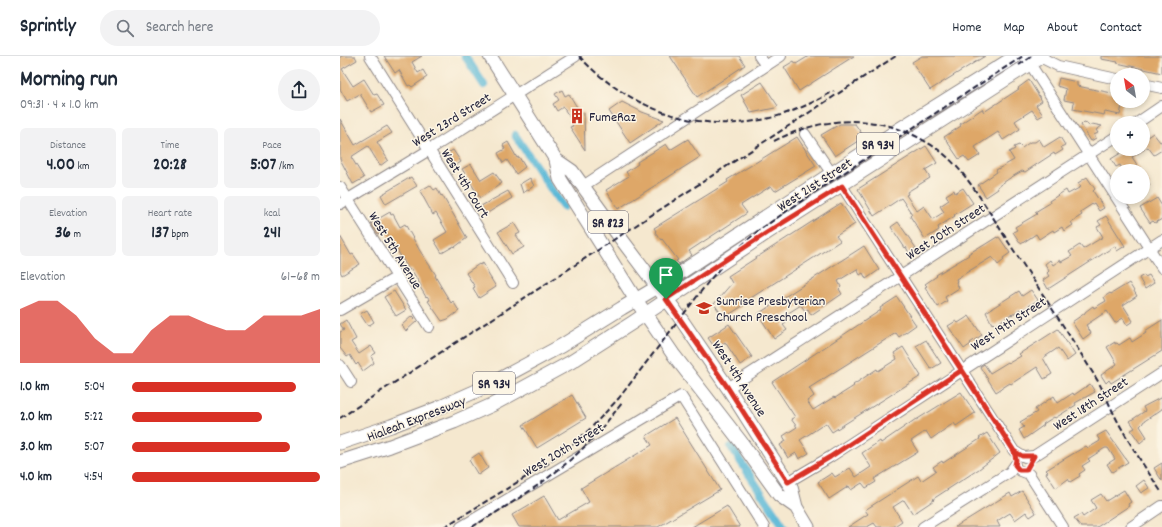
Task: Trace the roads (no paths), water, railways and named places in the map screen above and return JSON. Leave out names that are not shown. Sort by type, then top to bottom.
[{"type":"main road","name":"West 4th Avenue","points":[[490,56],[556,160],[560,179],[636,300],[687,374],[741,442],[779,495],[796,507]]},
{"type":"main road","name":"West 21st Street","points":[[636,300],[898,130],[1016,56]]},
{"type":"main road","name":"West 21st Street","points":[[646,314],[666,299],[768,232],[842,186],[1034,58]]},
{"type":"main road","name":"West 4th Avenue","points":[[556,160],[572,170],[666,299],[728,388],[791,487],[796,507],[808,527]]},
{"type":"main road","name":"Hialeah Expressway","points":[[340,443],[404,421],[483,388],[561,346],[636,300]]},
{"type":"main road","name":"Hialeah Expressway","points":[[341,461],[419,436],[492,405],[571,362],[646,314]]},
{"type":"street","name":"West 4th Court","points":[[370,56],[514,283]]},
{"type":"street","name":"West 23rd Street","points":[[344,201],[429,150],[576,56]]},
{"type":"street","points":[[759,56],[766,66]]},
{"type":"street","points":[[583,186],[781,56]]},
{"type":"street","points":[[1034,58],[1058,66],[1110,77]]},
{"type":"street","points":[[1034,58],[1089,154],[1162,268]]},
{"type":"street","points":[[1150,85],[1162,88]]},
{"type":"street","points":[[1147,116],[1162,106]]},
{"type":"street","points":[[805,134],[832,174]]},
{"type":"street","name":"West 20th Street","points":[[728,388],[1110,140]]},
{"type":"street","points":[[842,186],[1063,527]]},
{"type":"street","name":"West 5th Avenue","points":[[340,187],[344,201],[397,277],[429,327]]},
{"type":"street","name":"West 19th Street","points":[[788,482],[830,457],[1162,240]]},
{"type":"street","points":[[340,310],[397,277]]},
{"type":"street","points":[[340,365],[351,382]]},
{"type":"street","name":"West 18th Street","points":[[923,527],[1162,373]]},
{"type":"street","name":"West 20th Street","points":[[460,527],[681,396],[764,527]]},
{"type":"street","points":[[1131,527],[1162,506]]},
{"type":"waterway","points":[[465,56],[484,85]]},
{"type":"waterway","points":[[515,135],[563,207]]},
{"type":"waterway","points":[[731,447],[784,527]]},
{"type":"railway","points":[[579,56],[597,74],[617,89],[639,102],[662,112],[686,119],[711,123],[736,123],[771,118],[799,108],[834,91]]},
{"type":"railway","points":[[340,418],[896,56]]},
{"type":"railway","points":[[444,527],[549,463],[590,429],[619,398],[730,256],[758,231],[813,193],[1023,56]]},
{"type":"railway","points":[[1019,65],[1032,56]]},
{"type":"railway","points":[[774,141],[816,125],[858,121],[900,129],[920,139],[950,159],[978,194],[1077,347],[1099,383],[1127,437],[1162,493]]},
{"type":"railway","points":[[472,527],[527,492],[567,463],[591,440],[623,402]]},
{"type":"place","name":"FumeRaz","points":[[577,116]]},
{"type":"place","name":"Sunrise Presbyterian Church Preschool","points":[[704,308]]}]
